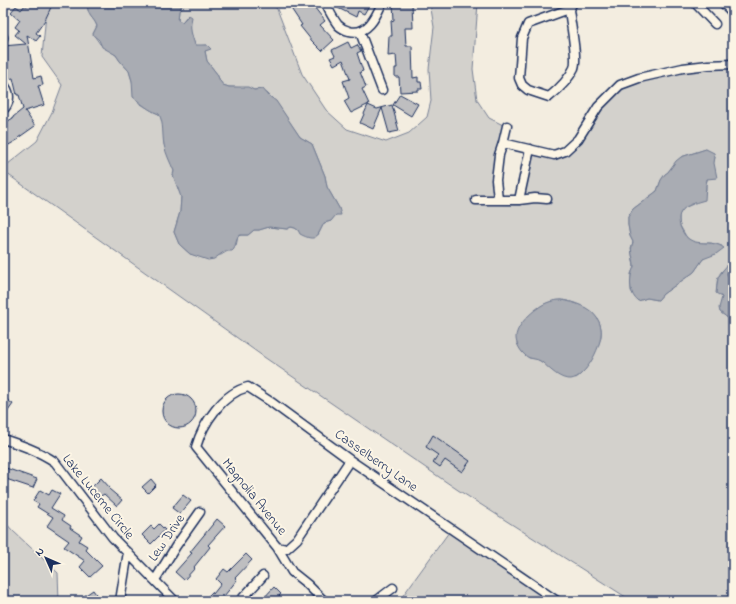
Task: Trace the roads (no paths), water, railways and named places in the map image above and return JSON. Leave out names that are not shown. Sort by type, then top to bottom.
[{"type":"street","points":[[325,3],[339,26],[353,32],[360,32],[369,25],[382,3]]},
{"type":"street","points":[[695,3],[715,24]]},
{"type":"street","points":[[725,4],[733,13]]},
{"type":"street","points":[[571,6],[575,55],[574,67],[560,88],[549,97],[528,90],[522,85],[519,78],[522,38],[528,24],[571,6]]},
{"type":"street","points":[[360,32],[382,90]]},
{"type":"street","points":[[503,144],[554,155],[565,151],[578,139],[598,107],[620,85],[639,78],[683,68],[733,64]]},
{"type":"street","points":[[3,84],[6,86],[10,96],[9,103],[5,108],[3,108]]},
{"type":"street","points":[[498,200],[497,174],[499,155],[507,126]]},
{"type":"street","points":[[519,200],[530,149]]},
{"type":"street","points":[[476,200],[548,199]]},
{"type":"street","name":"Casselberry Lane","points":[[196,446],[199,436],[219,405],[240,389],[248,388],[271,402],[350,460],[557,601]]},
{"type":"street","name":"Lake Lucerne Circle","points":[[3,439],[33,449],[46,455],[55,462],[113,538],[128,552],[120,601]]},
{"type":"street","name":"Magnolia Avenue","points":[[196,446],[277,547],[286,549],[297,539],[350,460]]},
{"type":"street","name":"Lew Drive","points":[[155,580],[176,546],[200,512]]},
{"type":"street","points":[[277,547],[292,572],[324,601]]},
{"type":"street","points":[[128,552],[175,601]]},
{"type":"street","points":[[240,601],[263,576]]},
{"type":"street","points":[[376,601],[393,588]]}]
